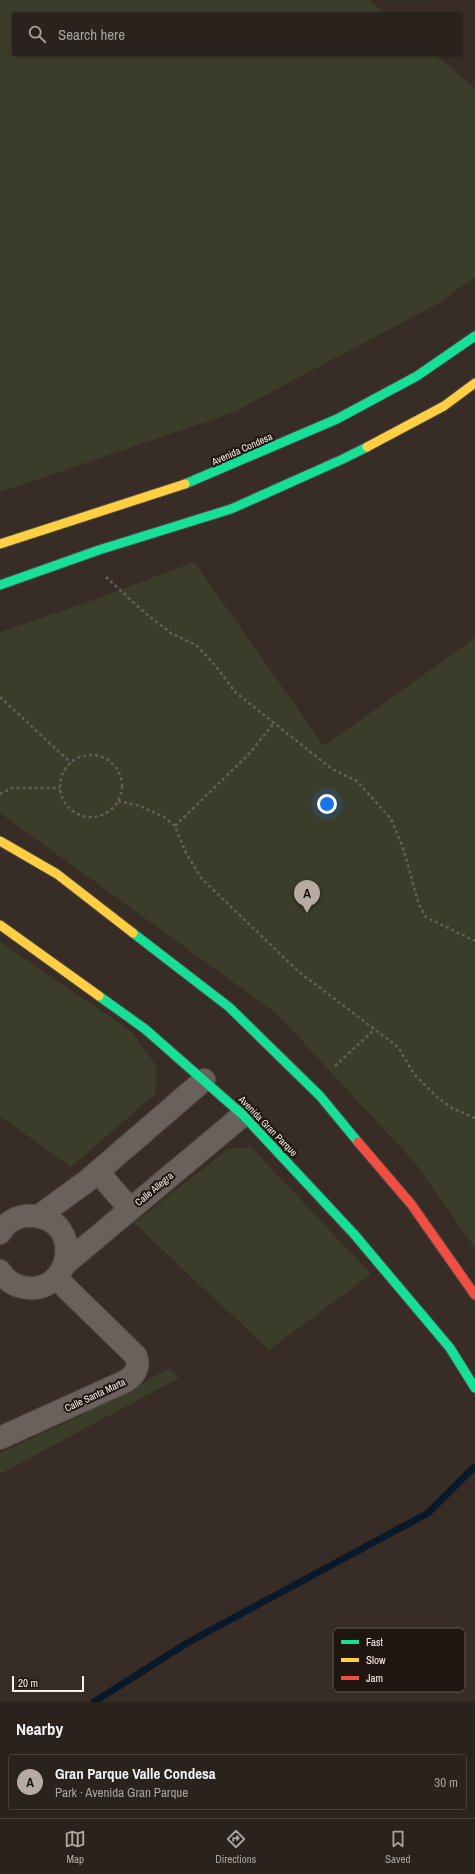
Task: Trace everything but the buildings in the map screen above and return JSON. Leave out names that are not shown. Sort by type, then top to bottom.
[{"type":"street","name":"Avenida Condesa","points":[[0,544],[197,480],[330,422],[418,376],[475,336]]},
{"type":"street","points":[[0,585],[99,550],[231,509],[350,455],[444,406],[475,383]]},
{"type":"street","points":[[0,841],[57,874],[229,1007],[320,1096],[411,1204],[475,1296]]},
{"type":"street","name":"Avenida Gran Parque","points":[[0,925],[144,1028],[243,1115],[359,1240],[450,1348],[475,1388]]},
{"type":"street","points":[[39,1216],[98,1172],[204,1080]]},
{"type":"street","name":"Calle Allegra","points":[[0,1271],[9,1282],[28,1288],[38,1288],[48,1284],[130,1209],[243,1115]]},
{"type":"street","points":[[98,1172],[130,1209]]},
{"type":"street","points":[[4,1221],[20,1217],[39,1216],[50,1221],[59,1229],[65,1240],[67,1252],[61,1271]]},
{"type":"street","name":"Calle Santa Marta","points":[[0,1438],[126,1381],[132,1377],[137,1368],[136,1356],[61,1271]]},
{"type":"path","points":[[106,577],[145,613],[166,629],[196,645],[215,665],[235,692],[332,769],[356,781],[391,819],[403,848],[419,905],[426,917],[475,941]]},
{"type":"path","points":[[0,697],[72,763]]},
{"type":"path","points":[[175,826],[248,755],[274,723]]},
{"type":"path","points":[[94,755],[104,758],[112,763],[118,771],[122,781],[122,791],[118,801],[112,809],[104,815],[94,817],[74,813],[66,806],[60,788],[62,776],[72,763],[83,756],[94,755]]},
{"type":"path","points":[[0,794],[12,788],[60,788]]},
{"type":"path","points":[[118,801],[140,806],[164,817],[175,826],[186,853],[202,880],[299,972],[398,1047],[414,1074],[433,1094],[452,1108],[475,1118]]},
{"type":"path","points":[[335,1066],[376,1030]]},
{"type":"green space","points":[[0,0],[369,0],[384,12],[12,12],[12,56],[436,56],[475,88],[475,277],[437,304],[232,413],[0,492]]},
{"type":"green space","points":[[194,562],[324,746],[475,638],[475,1248],[415,1163],[277,1014],[0,813],[0,632],[88,602]]},
{"type":"green space","points":[[0,942],[132,1032],[157,1067],[155,1094],[71,1167],[0,1116]]},
{"type":"green space","points":[[251,1147],[371,1274],[269,1350],[134,1223],[228,1149]]},
{"type":"green space","points":[[170,1368],[179,1378],[0,1474],[0,1453],[74,1419]]},
{"type":"waterway","points":[[94,1702],[187,1643],[428,1513],[473,1468]]},
{"type":"traffic: fast","points":[[185,484],[337,419],[417,376],[475,336]]},
{"type":"traffic: fast","points":[[0,585],[99,550],[231,509],[367,447]]},
{"type":"traffic: fast","points":[[133,933],[229,1007],[320,1096],[358,1142]]},
{"type":"traffic: fast","points":[[99,996],[145,1029],[243,1115],[354,1234],[450,1348],[475,1388]]},
{"type":"traffic: slow","points":[[367,447],[444,406],[475,383]]},
{"type":"traffic: slow","points":[[0,544],[185,484]]},
{"type":"traffic: slow","points":[[0,841],[57,874],[133,933]]},
{"type":"traffic: slow","points":[[0,925],[99,996]]},
{"type":"traffic: jam","points":[[358,1142],[411,1204],[475,1295]]},
{"type":"place","name":"Gran Parque Valle Condesa","points":[[307,913]]}]
